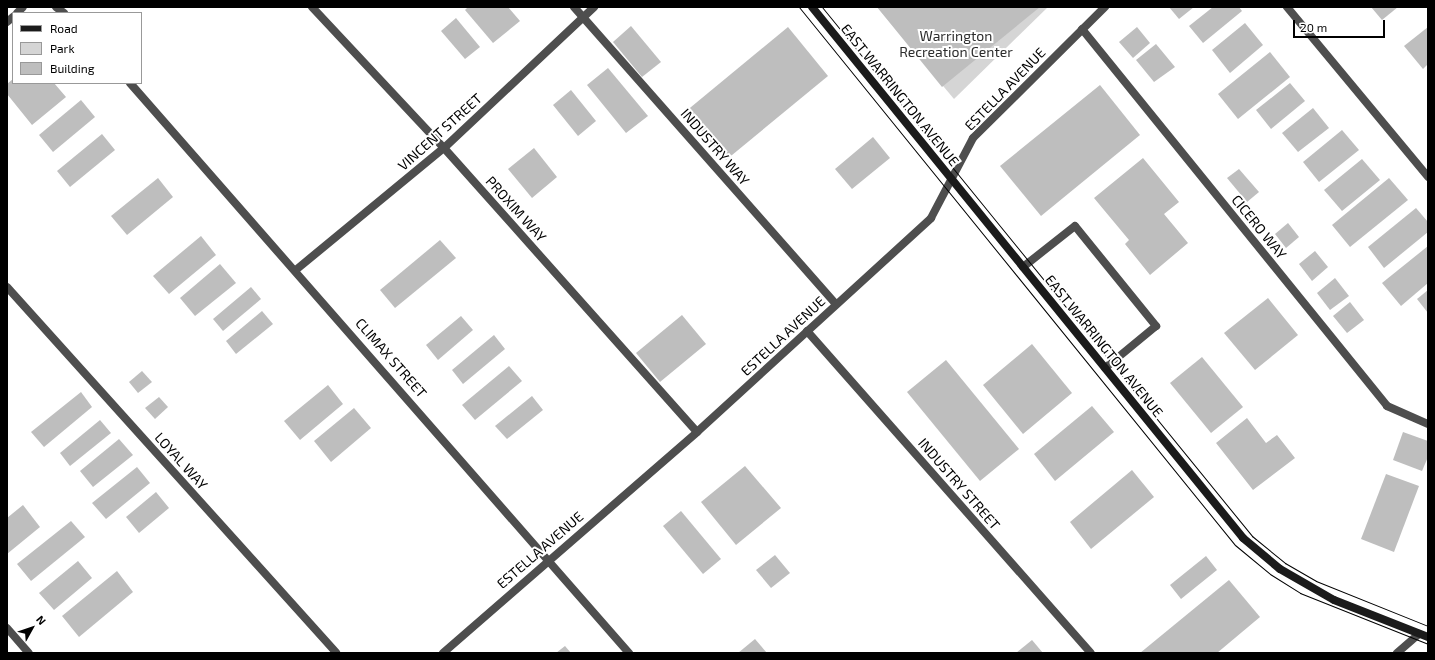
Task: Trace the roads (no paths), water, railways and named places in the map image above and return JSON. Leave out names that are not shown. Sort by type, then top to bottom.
[{"type":"main road","name":"EAST WARRINGTON AVENUE","points":[[812,7],[1243,538],[1280,569],[1334,600],[1428,637]]},
{"type":"street","name":"PROXIM WAY","points":[[312,7],[444,148],[697,432]]},
{"type":"street","name":"INDUSTRY WAY","points":[[574,7],[836,304]]},
{"type":"street","name":"VINCENT STREET","points":[[297,269],[444,148],[594,7]]},
{"type":"street","name":"ESTELLA AVENUE","points":[[443,653],[548,560],[697,432],[931,218],[973,138],[1105,7]]},
{"type":"street","points":[[1287,7],[1428,177]]},
{"type":"street","name":"CICERO WAY","points":[[1082,29],[1387,406],[1428,424]]},
{"type":"street","name":"CLIMAX STREET","points":[[131,84],[297,269],[629,653]]},
{"type":"street","points":[[1023,267],[1075,226],[1099,255],[1156,326],[1105,368]]},
{"type":"street","name":"LOYAL WAY","points":[[7,287],[336,653]]},
{"type":"street","name":"INDUSTRY STREET","points":[[807,332],[1091,653]]},
{"type":"street","points":[[7,628],[29,653]]},
{"type":"street","points":[[1397,653],[1419,634]]},
{"type":"tram line","points":[[799,7],[1235,545],[1270,574],[1300,593],[1428,644]]},
{"type":"tram line","points":[[822,7],[1252,536],[1285,563],[1316,581],[1428,626]]},
{"type":"park label","name":"Warrington Recreation Center","points":[[956,44]]}]
